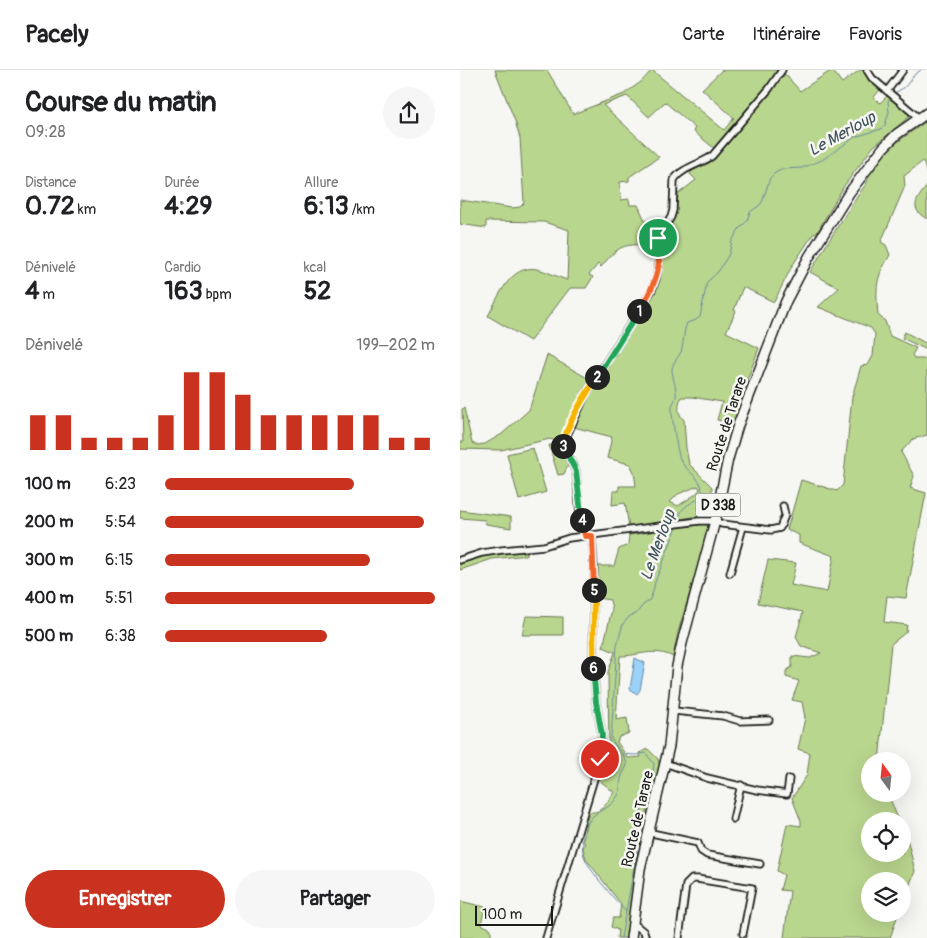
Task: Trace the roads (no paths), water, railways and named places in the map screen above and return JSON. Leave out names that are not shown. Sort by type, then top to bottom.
[{"type":"main road","name":"Route de Tarare","points":[[631,938],[640,868],[647,832],[669,746],[674,711],[676,673],[682,643],[738,425],[786,301],[801,270],[861,175],[897,134],[927,113]]},
{"type":"street","points":[[546,938],[600,759],[602,735],[595,695],[593,663],[594,567],[589,536],[580,514],[576,471],[563,447],[564,442],[586,394],[652,290],[660,256],[658,238],[671,217],[673,210],[674,180],[682,172],[712,156],[769,89],[782,70]]},
{"type":"street","points":[[867,70],[872,78],[919,118]]},
{"type":"street","points":[[888,92],[903,70]]},
{"type":"street","points":[[460,560],[482,553],[544,546],[561,539],[672,524],[715,520],[722,524],[771,530],[780,528],[785,515],[783,506]]},
{"type":"street","points":[[730,573],[743,527]]},
{"type":"street","points":[[674,711],[723,716],[740,721],[769,720]]},
{"type":"street","points":[[665,763],[707,778],[757,790],[787,794],[789,779]]},
{"type":"street","points":[[733,819],[741,785]]},
{"type":"street","points":[[647,832],[698,842],[701,851],[707,855],[760,864]]},
{"type":"street","points":[[679,938],[686,885],[692,879],[752,888],[743,934]]},
{"type":"street","points":[[633,924],[644,932],[646,938]]},
{"type":"water","points":[[635,658],[645,663],[640,690],[637,694],[630,689]]},
{"type":"waterway","name":"Le Merloup","points":[[893,94],[905,87],[915,74],[921,70]]},
{"type":"waterway","name":"Le Merloup","points":[[679,520],[683,509],[699,498],[702,490],[699,481],[682,463],[679,455],[672,417],[672,406],[676,398],[672,369],[674,362],[681,352],[687,323],[700,317],[707,282],[718,272],[729,254],[732,241],[739,229],[747,221],[750,212],[760,205],[770,178],[783,169],[802,168],[822,160],[855,137],[881,129],[885,125],[889,112],[888,101],[891,97]]},
{"type":"waterway","name":"Le Merloup","points":[[621,938],[636,857],[640,818],[646,792],[653,774],[654,764],[646,753],[635,755],[622,754],[611,739],[617,645],[623,624],[649,601],[677,527]]},
{"type":"waterway","points":[[622,754],[627,764],[622,775],[619,794],[610,805],[590,819],[585,833],[583,852],[589,866],[626,912]]}]
